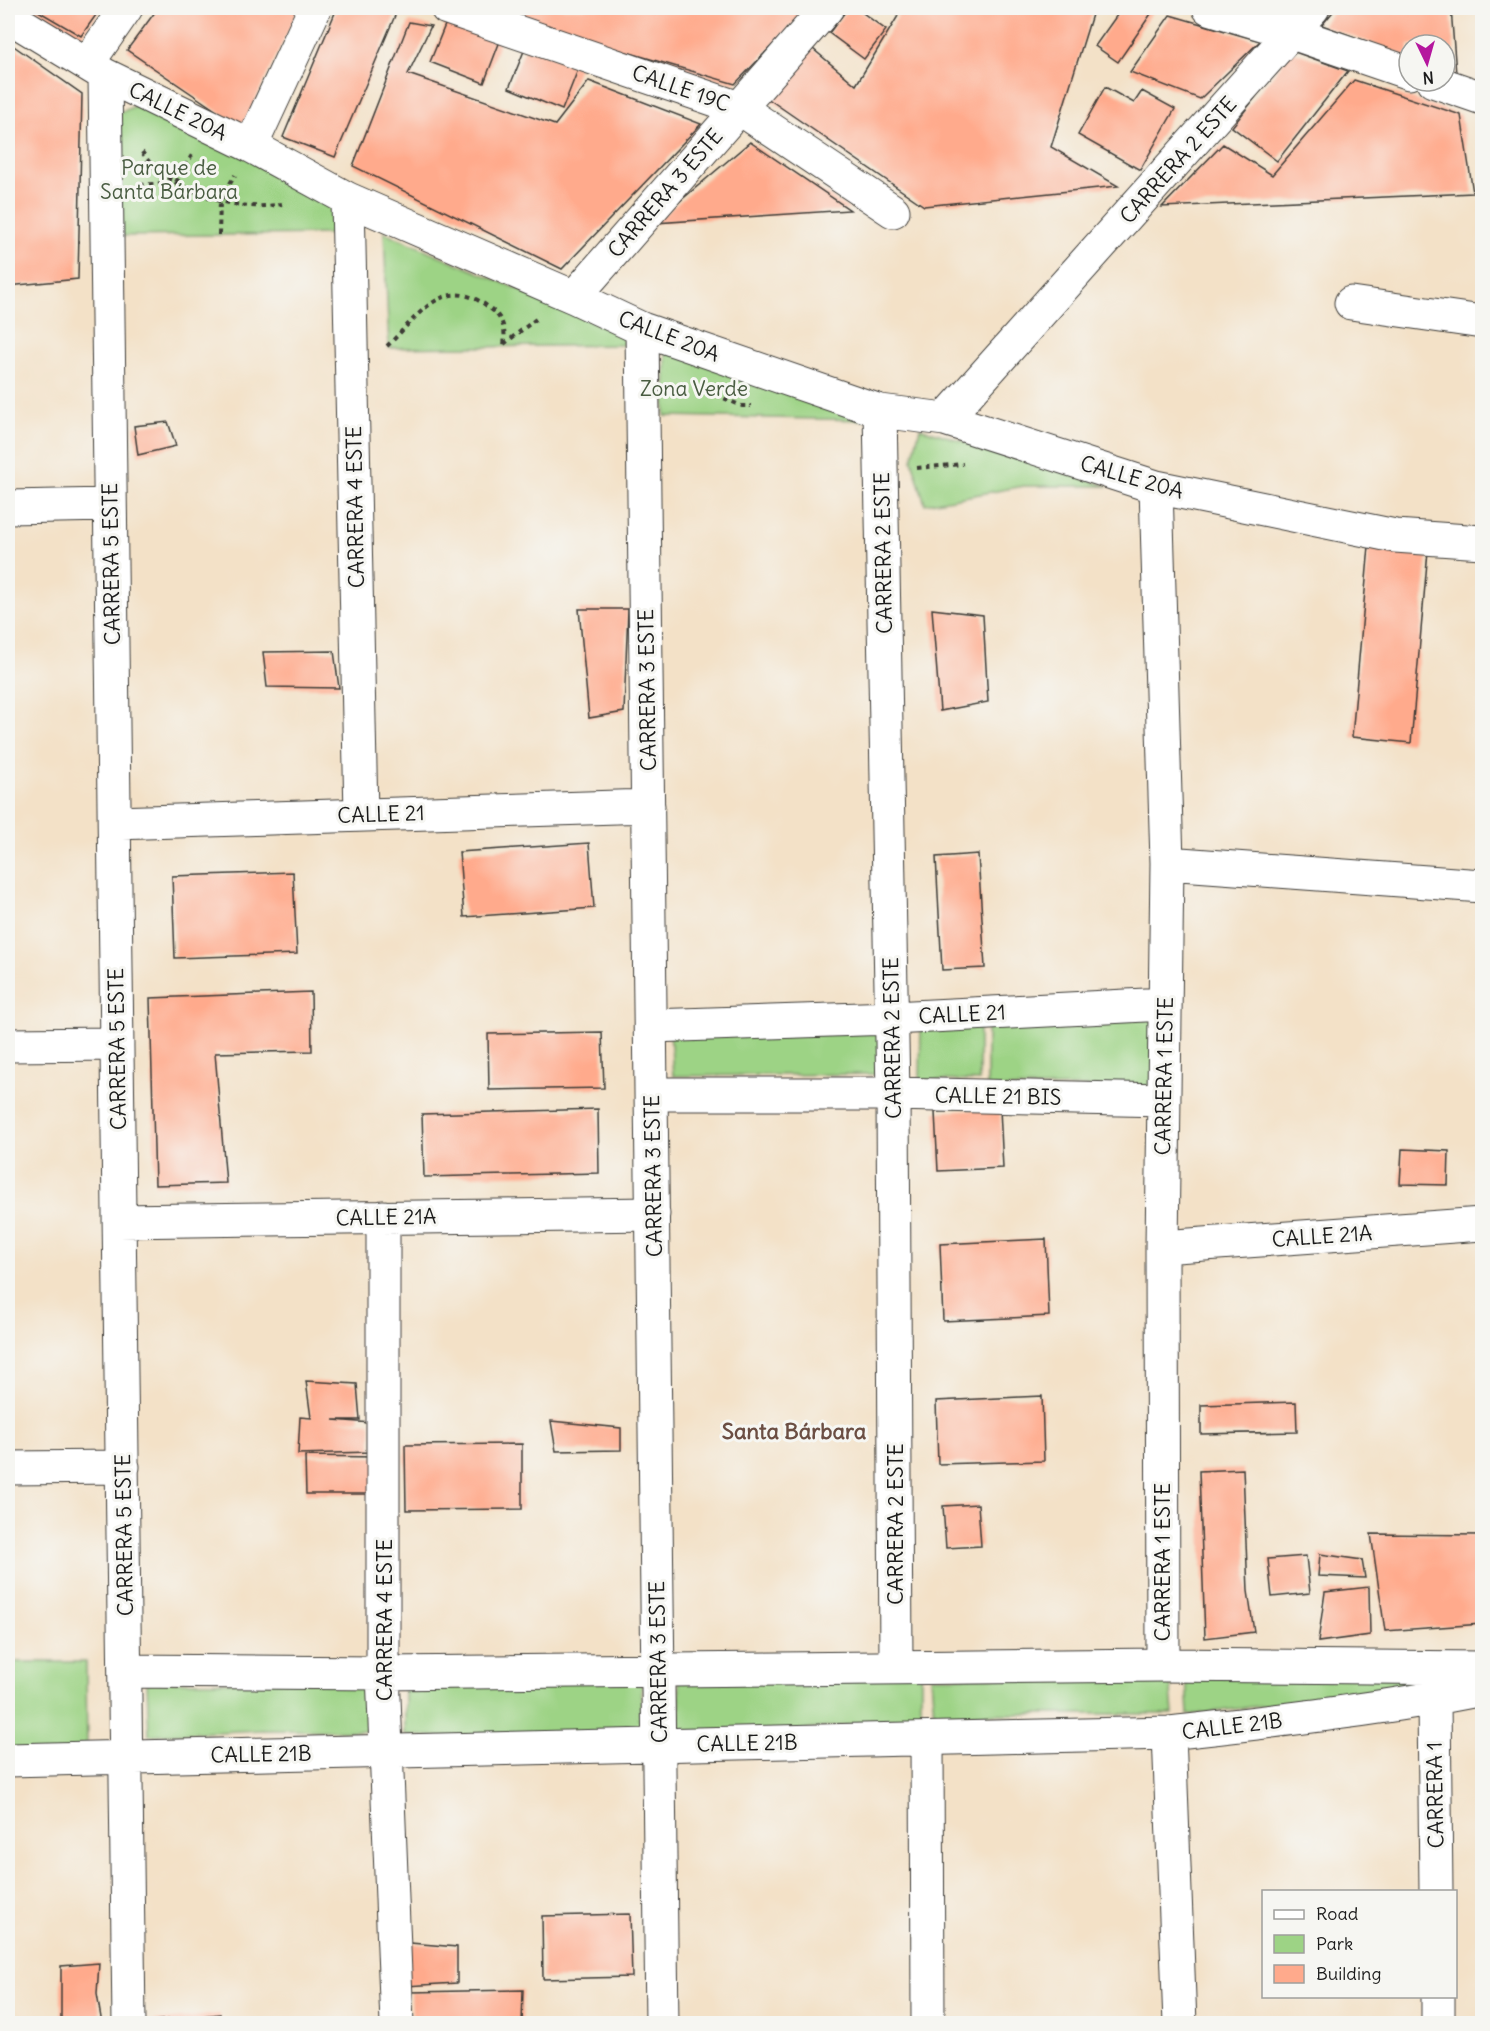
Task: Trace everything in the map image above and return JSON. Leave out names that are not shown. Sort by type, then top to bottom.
[{"type":"street","points":[[96,70],[126,8]]},
{"type":"street","points":[[251,146],[315,8]]},
{"type":"street","name":"CALLE 19C","points":[[447,8],[739,108],[893,211]]},
{"type":"street","name":"CARRERA 3 ESTE","points":[[574,297],[827,8]]},
{"type":"street","points":[[1209,8],[1397,69]]},
{"type":"street","name":"CARRERA 2 ESTE","points":[[945,419],[1313,8]]},
{"type":"street","name":"CALLE 20A","points":[[8,16],[96,70],[251,146],[342,195],[642,329],[880,411],[945,419],[1156,488],[1395,536],[1482,542]]},
{"type":"street","name":"CARRERA 5 ESTE","points":[[96,70],[110,505],[129,2024]]},
{"type":"street","points":[[1457,90],[1482,98]]},
{"type":"street","name":"CARRERA 4 ESTE","points":[[342,195],[352,380],[361,815]]},
{"type":"street","points":[[1351,303],[1482,322]]},
{"type":"street","name":"CARRERA 3 ESTE","points":[[642,329],[662,2024]]},
{"type":"street","name":"CARRERA 2 ESTE","points":[[880,411],[893,1094],[896,1666]]},
{"type":"street","name":"CARRERA 1 ESTE","points":[[1156,488],[1167,863],[1162,1247],[1163,1665]]},
{"type":"street","points":[[8,507],[110,505]]},
{"type":"street","name":"CALLE 21","points":[[115,823],[648,806]]},
{"type":"street","points":[[1167,863],[1482,886]]},
{"type":"street","name":"CALLE 21","points":[[651,1026],[892,1018],[1165,1004]]},
{"type":"street","points":[[8,1045],[117,1044]]},
{"type":"street","name":"CALLE 21 BIS","points":[[652,1094],[893,1094],[1164,1100]]},
{"type":"street","name":"CALLE 21A","points":[[120,1221],[653,1214]]},
{"type":"street","name":"CARRERA 4 ESTE","points":[[382,1217],[383,1673],[397,2024]]},
{"type":"street","name":"CALLE 21A","points":[[1162,1247],[1482,1224]]},
{"type":"street","points":[[8,1468],[123,1467]]},
{"type":"street","points":[[125,1671],[383,1673],[1163,1665],[1482,1668]]},
{"type":"street","name":"CALLE 21B","points":[[8,1760],[1169,1733],[1434,1699],[1482,1689]]},
{"type":"street","name":"CARRERA 1","points":[[1434,1699],[1436,1890]]},
{"type":"street","points":[[1169,1733],[1180,2024]]},
{"type":"street","points":[[927,1738],[928,2024]]},
{"type":"street","points":[[1438,1998],[1438,2024]]},
{"type":"path","points":[[139,148],[159,172],[185,188],[240,206],[271,207],[342,195]]},
{"type":"path","points":[[219,235],[220,201]]},
{"type":"path","points":[[352,380],[426,306],[441,297],[459,294],[479,300],[490,308],[505,327],[504,346]]},
{"type":"green space","name":"Parque de Santa Bárbara","points":[[143,102],[337,202],[340,234],[114,236],[111,117]]},
{"type":"green space","points":[[384,232],[620,333],[625,345],[389,348]]},
{"type":"green space","name":"Zona Verde","points":[[666,349],[866,420],[665,416]]},
{"type":"green space","points":[[920,428],[1108,486],[1024,486],[925,504],[912,460]]},
{"type":"green space","points":[[1160,1012],[1162,1086],[987,1088],[987,1015]]},
{"type":"green space","points":[[921,1022],[979,1023],[979,1081],[920,1080]]},
{"type":"green space","points":[[886,1025],[885,1074],[673,1076],[670,1031]]},
{"type":"green space","points":[[8,1662],[86,1662],[87,1753],[8,1754]]},
{"type":"green space","points":[[921,1672],[921,1716],[681,1745],[679,1674]]},
{"type":"green space","points":[[1416,1673],[1419,1686],[1188,1715],[1186,1677]]},
{"type":"green space","points":[[642,1676],[640,1747],[405,1735],[405,1678]]},
{"type":"green space","points":[[1170,1676],[1173,1714],[934,1714],[931,1677]]},
{"type":"green space","points":[[375,1681],[376,1731],[263,1730],[149,1735],[147,1682]]},
{"type":"building","points":[[33,8],[101,8],[81,36]]},
{"type":"building","points":[[158,8],[299,8],[242,128],[127,50]]},
{"type":"building","points":[[337,8],[389,8],[397,11],[335,157],[283,137]]},
{"type":"building","points":[[478,8],[808,8],[735,84]]},
{"type":"building","points":[[848,8],[856,8],[886,30],[864,59],[829,33]]},
{"type":"building","points":[[886,8],[1094,8],[1051,147],[1118,186],[924,206],[767,98],[813,49],[856,85],[898,16]]},
{"type":"building","points":[[1122,8],[1155,8],[1118,62],[1095,46]]},
{"type":"building","points":[[1336,8],[1451,8],[1453,33],[1397,33],[1397,53],[1322,25]]},
{"type":"building","points":[[1170,15],[1260,41],[1200,99],[1130,72]]},
{"type":"building","points":[[447,20],[500,41],[484,83],[430,62]]},
{"type":"building","points":[[409,22],[431,26],[408,74],[555,125],[589,81],[701,124],[562,269],[353,166]]},
{"type":"building","points":[[8,42],[82,94],[78,279],[8,286]]},
{"type":"building","points":[[526,46],[579,67],[562,110],[509,88]]},
{"type":"building","points":[[1292,51],[1348,71],[1277,161],[1232,127]]},
{"type":"building","points":[[1354,80],[1461,115],[1473,193],[1162,207],[1223,144],[1272,175]]},
{"type":"building","points":[[1105,87],[1134,103],[1142,91],[1175,109],[1140,170],[1078,135]]},
{"type":"building","points":[[750,142],[850,210],[654,223]]},
{"type":"building","points":[[168,422],[176,446],[138,455],[134,426]]},
{"type":"building","points":[[1369,546],[1428,551],[1411,743],[1352,737]]},
{"type":"building","points":[[579,609],[628,609],[624,712],[589,718]]},
{"type":"building","points":[[932,609],[983,615],[988,702],[940,711]]},
{"type":"building","points":[[334,651],[339,688],[267,687],[263,652]]},
{"type":"building","points":[[589,843],[594,908],[464,917],[459,852]]},
{"type":"building","points":[[978,854],[985,968],[942,970],[936,857]]},
{"type":"building","points":[[293,872],[297,954],[175,958],[172,876]]},
{"type":"building","points":[[311,992],[312,1051],[215,1053],[226,1183],[155,1185],[150,998]]},
{"type":"building","points":[[602,1032],[604,1088],[489,1090],[488,1034]]},
{"type":"building","points":[[598,1109],[599,1173],[424,1177],[422,1114]]},
{"type":"building","points":[[1000,1109],[1003,1168],[938,1171],[935,1112]]},
{"type":"building","points":[[1402,1149],[1449,1151],[1448,1185],[1400,1184]]},
{"type":"building","points":[[1046,1239],[1049,1316],[943,1321],[940,1244]]},
{"type":"building","points":[[306,1381],[357,1384],[360,1420],[333,1420],[371,1423],[371,1452],[298,1454],[300,1417],[311,1418]]},
{"type":"building","points":[[1042,1396],[1044,1461],[938,1464],[936,1401]]},
{"type":"building","points":[[1296,1402],[1297,1432],[1201,1434],[1201,1405]]},
{"type":"building","points":[[551,1421],[621,1428],[621,1450],[556,1451]]},
{"type":"building","points":[[522,1444],[522,1509],[406,1510],[405,1445]]},
{"type":"building","points":[[305,1456],[377,1457],[378,1494],[306,1494]]},
{"type":"building","points":[[1243,1469],[1248,1591],[1254,1632],[1205,1638],[1199,1471]]},
{"type":"building","points":[[978,1504],[981,1546],[946,1548],[943,1506]]},
{"type":"building","points":[[1371,1534],[1482,1535],[1482,1624],[1385,1631]]},
{"type":"building","points":[[1320,1554],[1362,1560],[1365,1578],[1318,1576]]},
{"type":"building","points":[[1306,1556],[1310,1593],[1272,1597],[1268,1559]]},
{"type":"building","points":[[1369,1587],[1370,1635],[1318,1642],[1325,1592]]},
{"type":"building","points":[[630,1914],[632,1977],[543,1979],[542,1916]]},
{"type":"building","points":[[410,1943],[457,1947],[457,1983],[405,1986]]},
{"type":"building","points":[[99,1963],[97,1994],[102,2024],[61,2024],[61,1966]]},
{"type":"building","points":[[523,1990],[522,2024],[412,2024],[411,1992]]},
{"type":"building","points":[[220,2014],[220,2024],[154,2024],[154,2021]]},
{"type":"building","points":[[632,2019],[632,2024],[608,2024],[608,2022]]},
{"type":"district","name":"Santa Bárbara","points":[[794,1431]]}]
